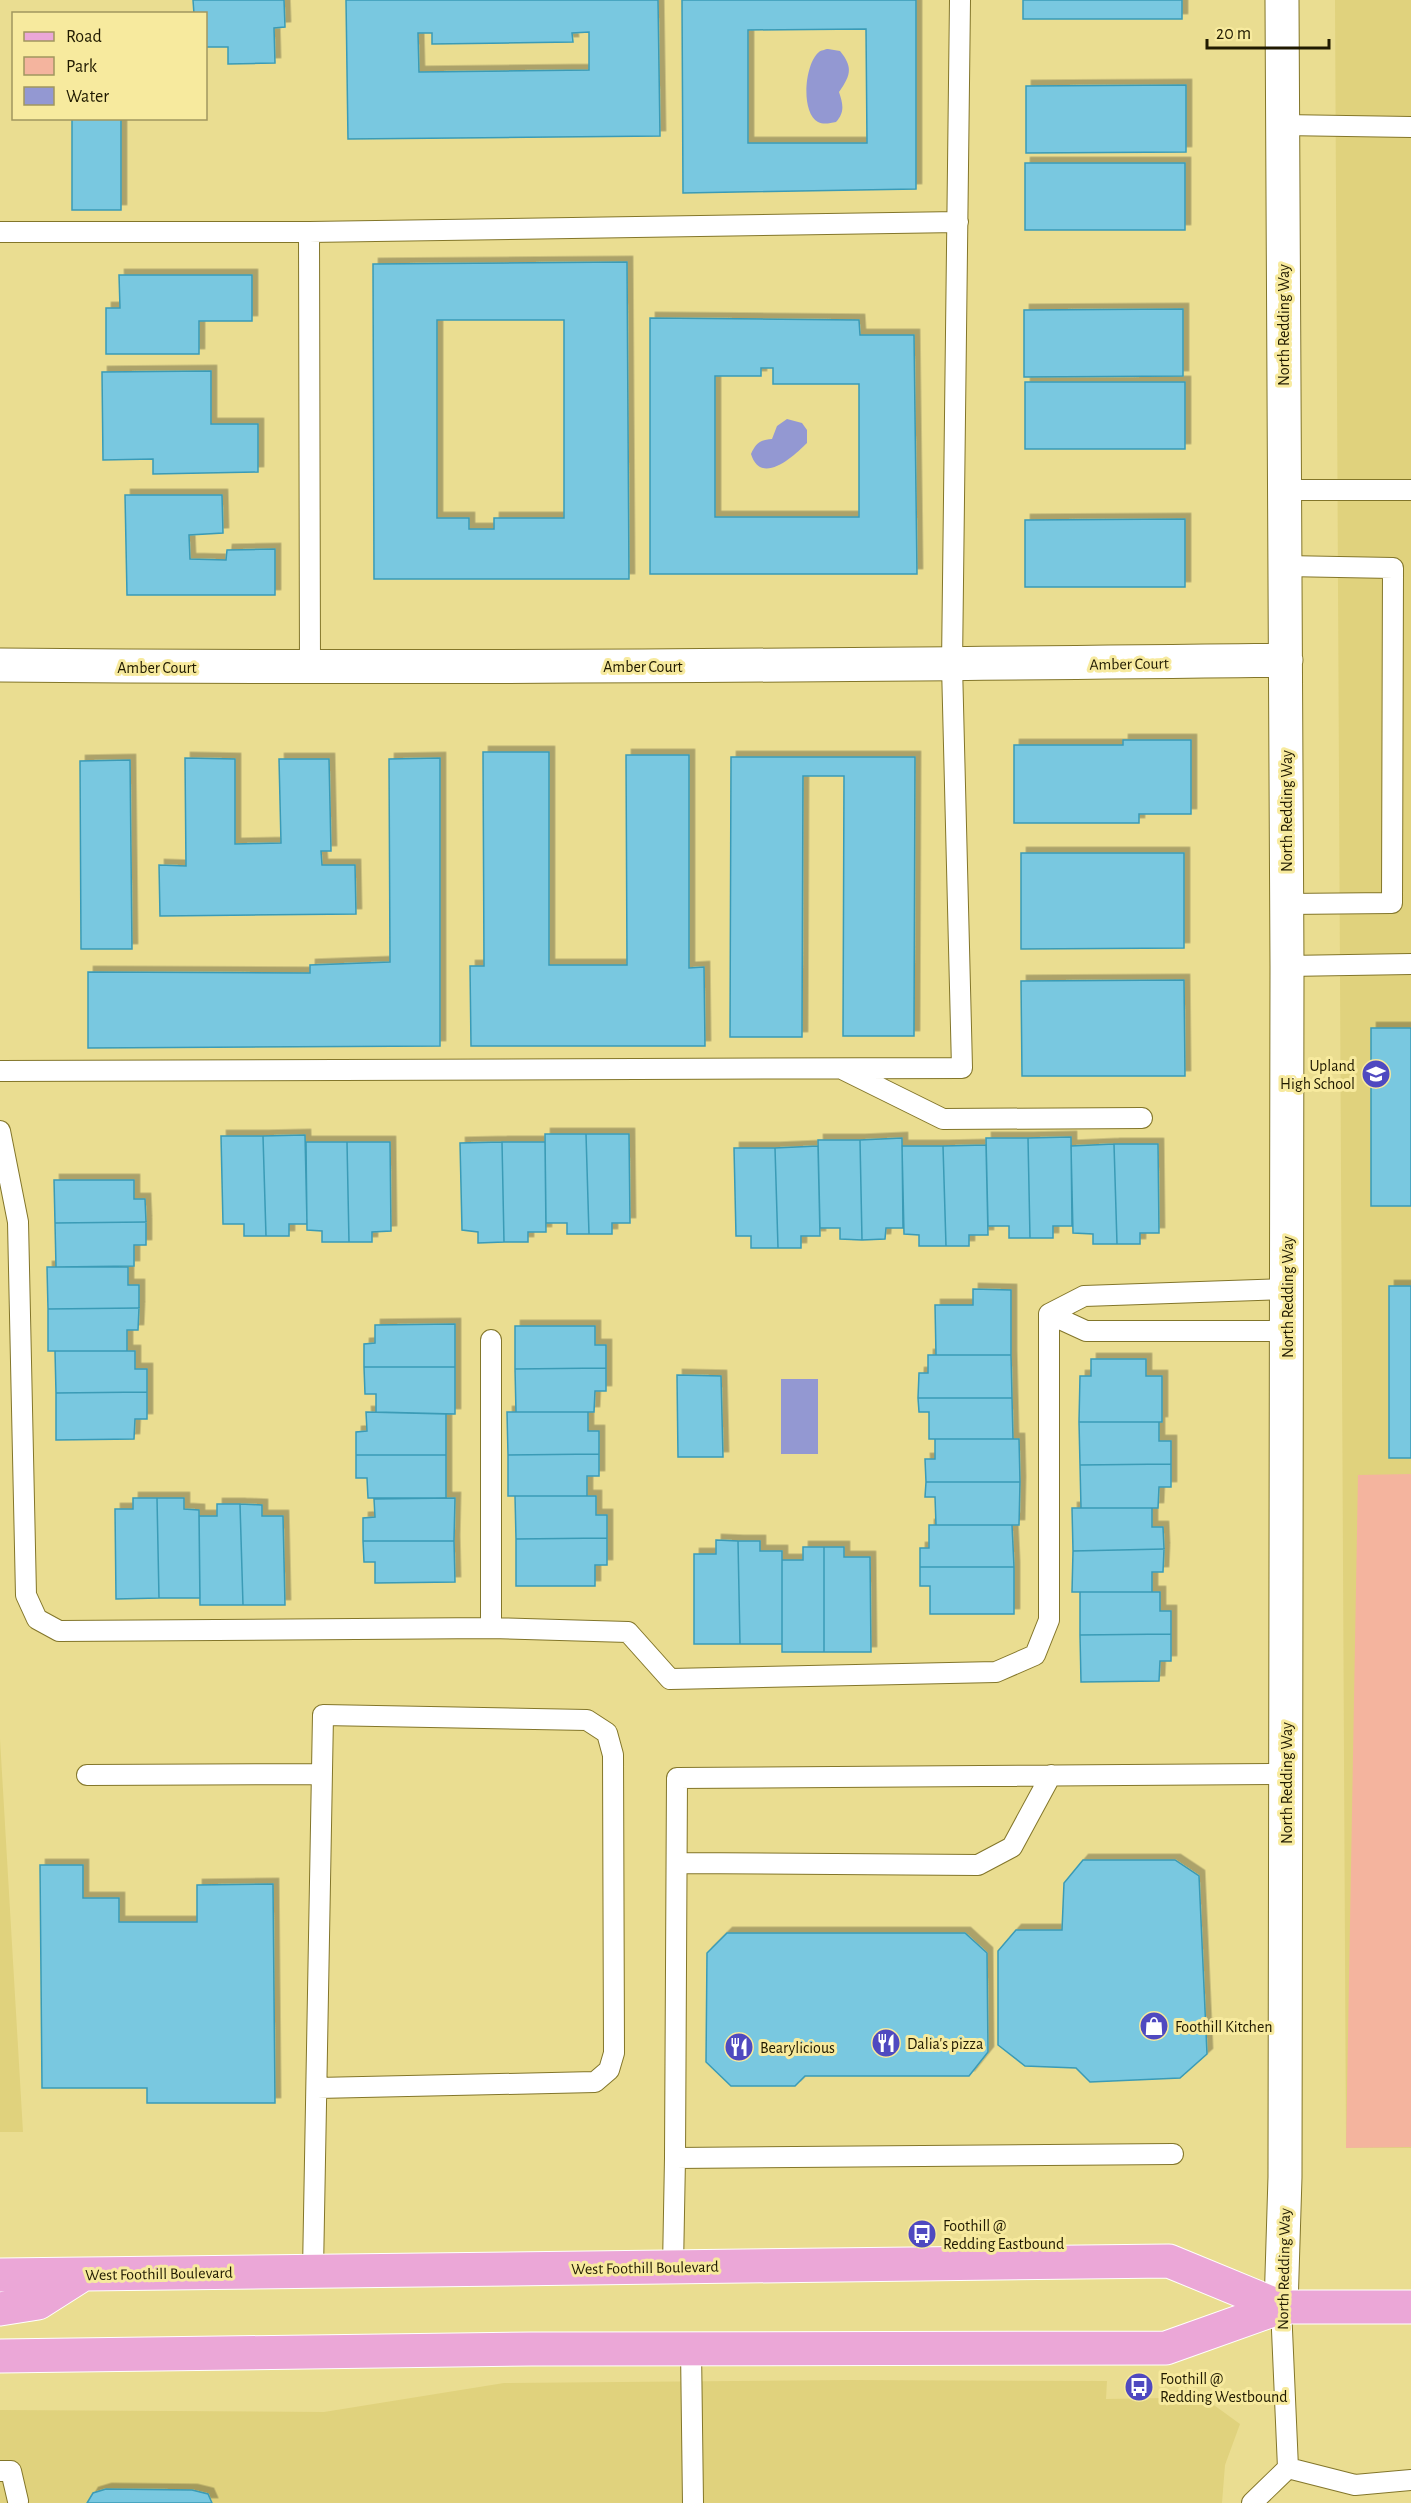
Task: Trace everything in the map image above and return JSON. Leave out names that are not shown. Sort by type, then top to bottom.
[{"type":"main road","name":"West Foothill Boulevard","points":[[0,2275],[1169,2261],[1281,2307]]},
{"type":"main road","points":[[0,2309],[38,2303],[82,2275]]},
{"type":"main road","name":"West Foothill Boulevard","points":[[0,2356],[691,2349],[1166,2348],[1281,2307],[1411,2307]]},
{"type":"street","name":"North Redding Way","points":[[1281,2307],[1285,2165],[1287,1289],[1282,0]]},
{"type":"street","name":"Amber Court","points":[[0,665],[310,668],[952,665],[1286,660]]},
{"type":"lane","points":[[0,1071],[962,1068],[952,665],[960,0]]},
{"type":"lane","points":[[1282,125],[1411,127]]},
{"type":"lane","points":[[0,232],[309,232],[958,222]]},
{"type":"lane","points":[[309,232],[310,668]]},
{"type":"lane","points":[[1284,490],[1411,490]]},
{"type":"lane","points":[[1285,566],[1393,568],[1392,903],[1286,904]]},
{"type":"lane","points":[[1287,966],[1411,964]]},
{"type":"lane","points":[[840,1068],[943,1119],[1142,1118]]},
{"type":"lane","points":[[0,1131],[18,1222],[26,1594],[36,1619],[59,1631],[491,1628],[628,1632],[670,1678],[996,1672],[1035,1655],[1049,1620],[1049,1314]]},
{"type":"lane","points":[[1049,1314],[1084,1296],[1287,1289]]},
{"type":"lane","points":[[1049,1314],[1086,1331],[1286,1331]]},
{"type":"lane","points":[[491,1340],[491,1628]]},
{"type":"lane","points":[[313,2271],[323,1715],[586,1720],[607,1733],[613,1755],[614,2053],[609,2070],[596,2082],[317,2088]]},
{"type":"lane","points":[[87,1775],[322,1774]]},
{"type":"lane","points":[[673,2267],[677,1778],[1286,1774]]},
{"type":"lane","points":[[676,1863],[978,1865],[1012,1847],[1051,1775]]},
{"type":"lane","points":[[675,2158],[1173,2154]]},
{"type":"lane","name":"North Redding Way","points":[[1281,2307],[1288,2468]]},
{"type":"lane","points":[[691,2349],[693,2503]]},
{"type":"lane","points":[[1252,2503],[1288,2468],[1355,2485],[1411,2480]]},
{"type":"lane","points":[[0,2471],[11,2471],[18,2501]]},
{"type":"shaded area","name":"Upland High School","points":[[1335,0],[1411,0],[1411,2148],[1346,2148]]},
{"type":"shaded area","points":[[0,1739],[23,2132],[0,2132]]},
{"type":"shaded area","points":[[848,2380],[1107,2381],[1106,2399],[1164,2398],[1178,2390],[1196,2392],[1240,2424],[1225,2465],[1222,2503],[0,2503],[0,2410],[324,2412],[504,2383]]},
{"type":"green space","points":[[1411,1474],[1411,2147],[1346,2148],[1358,1475]]},
{"type":"water","points":[[828,49],[840,51],[847,62],[849,71],[839,92],[842,104],[841,115],[836,122],[825,124],[812,117],[807,98],[807,87],[810,66],[814,58],[820,52]]},
{"type":"water","points":[[787,419],[802,423],[807,430],[807,443],[778,466],[762,468],[751,454],[753,450],[764,440],[772,439],[777,426]]},
{"type":"water","points":[[781,1379],[818,1379],[818,1454],[781,1454]]},
{"type":"building","points":[[193,0],[284,0],[285,27],[274,28],[275,63],[228,64],[228,47],[207,47],[207,12],[194,12]]},
{"type":"building","points":[[346,0],[658,0],[660,136],[348,139]],"holes":[[[589,32],[589,70],[419,72],[418,33],[432,33],[432,44],[573,42],[572,33]]]},
{"type":"building","points":[[682,0],[916,0],[916,189],[683,193]],"holes":[[[866,29],[867,143],[748,143],[748,30]]]},
{"type":"building","points":[[1023,0],[1182,0],[1182,19],[1023,19]]},
{"type":"building","points":[[1186,85],[1186,152],[1026,153],[1026,86]]},
{"type":"building","points":[[72,120],[121,120],[121,210],[72,210]]},
{"type":"building","points":[[1025,163],[1185,163],[1185,230],[1025,230]]},
{"type":"building","points":[[627,262],[629,579],[374,579],[373,264]],"holes":[[[437,320],[564,320],[564,518],[494,518],[494,529],[469,529],[469,518],[437,518]]]},
{"type":"building","points":[[119,275],[252,275],[252,321],[199,321],[199,354],[106,354],[106,308],[120,308]]},
{"type":"building","points":[[1183,309],[1183,376],[1024,377],[1024,310]]},
{"type":"building","points":[[650,318],[859,320],[860,335],[914,335],[917,574],[650,574]],"holes":[[[761,368],[773,368],[773,384],[859,384],[859,517],[715,517],[715,376],[761,376]]]},
{"type":"building","points":[[211,371],[211,424],[258,424],[258,472],[153,474],[153,459],[103,460],[102,372]]},
{"type":"building","points":[[1025,382],[1185,382],[1185,449],[1025,449]]},
{"type":"building","points":[[125,495],[222,495],[223,533],[189,535],[190,559],[226,560],[227,550],[275,549],[275,595],[127,595]]},
{"type":"building","points":[[1185,519],[1185,587],[1025,587],[1025,520]]},
{"type":"building","points":[[1123,740],[1191,740],[1191,814],[1139,814],[1139,823],[1014,823],[1014,745],[1123,745]]},
{"type":"building","points":[[483,752],[549,752],[549,965],[627,965],[626,755],[689,755],[689,968],[704,967],[705,1046],[471,1046],[470,966],[484,966]]},
{"type":"building","points":[[731,757],[915,757],[914,1036],[843,1036],[844,776],[803,776],[802,1037],[730,1037]]},
{"type":"building","points":[[185,758],[235,759],[235,844],[281,843],[279,759],[329,759],[331,851],[321,851],[322,865],[355,865],[356,914],[160,916],[159,865],[186,866]]},
{"type":"building","points":[[440,758],[440,1046],[88,1048],[88,972],[310,973],[310,965],[390,962],[389,759]]},
{"type":"building","points":[[130,760],[132,949],[81,949],[80,761]]},
{"type":"building","points":[[1021,853],[1184,853],[1184,948],[1021,949]]},
{"type":"building","points":[[1184,980],[1185,1076],[1022,1076],[1021,981]]},
{"type":"building","points":[[1371,1028],[1411,1028],[1411,1206],[1371,1206]]},
{"type":"building","points":[[545,1134],[586,1134],[589,1234],[567,1234],[567,1223],[546,1223]]},
{"type":"building","points":[[586,1134],[629,1134],[630,1223],[612,1223],[612,1234],[589,1234]]},
{"type":"building","points":[[305,1135],[307,1224],[289,1224],[289,1236],[266,1236],[263,1136]]},
{"type":"building","points":[[221,1136],[263,1136],[266,1236],[244,1236],[244,1224],[223,1224]]},
{"type":"building","points":[[1071,1137],[1072,1226],[1053,1226],[1053,1238],[1030,1238],[1028,1138]]},
{"type":"building","points":[[902,1138],[903,1228],[886,1228],[885,1239],[862,1240],[860,1140]]},
{"type":"building","points":[[986,1138],[1028,1138],[1030,1238],[1009,1238],[1009,1226],[988,1226]]},
{"type":"building","points":[[818,1140],[860,1140],[862,1240],[840,1239],[840,1228],[820,1228]]},
{"type":"building","points":[[306,1142],[347,1142],[349,1242],[322,1242],[322,1231],[307,1230]]},
{"type":"building","points":[[347,1142],[390,1142],[391,1231],[372,1232],[372,1242],[349,1242]]},
{"type":"building","points":[[502,1142],[545,1142],[546,1232],[528,1232],[528,1242],[504,1242]]},
{"type":"building","points":[[502,1142],[504,1242],[478,1243],[478,1232],[462,1230],[460,1143]]},
{"type":"building","points":[[1114,1144],[1117,1244],[1093,1244],[1093,1234],[1073,1233],[1071,1146]]},
{"type":"building","points":[[1114,1144],[1158,1144],[1159,1233],[1140,1233],[1140,1244],[1117,1244]]},
{"type":"building","points":[[986,1145],[988,1235],[969,1235],[969,1246],[946,1246],[943,1146]]},
{"type":"building","points":[[818,1146],[820,1236],[801,1236],[801,1248],[778,1248],[775,1148]]},
{"type":"building","points":[[902,1146],[943,1146],[946,1246],[919,1246],[919,1235],[904,1234]]},
{"type":"building","points":[[734,1148],[775,1148],[778,1248],[751,1248],[751,1236],[736,1236]]},
{"type":"building","points":[[54,1180],[134,1180],[134,1199],[145,1199],[146,1222],[55,1223]]},
{"type":"building","points":[[146,1222],[146,1245],[134,1245],[134,1266],[56,1267],[55,1223]]},
{"type":"building","points":[[47,1267],[128,1267],[128,1285],[139,1285],[139,1308],[48,1309]]},
{"type":"building","points":[[1389,1286],[1411,1286],[1411,1458],[1389,1458]]},
{"type":"building","points":[[973,1289],[1011,1290],[1011,1355],[936,1355],[935,1305],[973,1305]]},
{"type":"building","points":[[139,1308],[138,1330],[127,1330],[127,1351],[48,1351],[48,1309]]},
{"type":"building","points":[[455,1324],[455,1367],[364,1367],[364,1344],[375,1343],[375,1325]]},
{"type":"building","points":[[515,1326],[595,1326],[595,1345],[606,1345],[606,1368],[515,1369]]},
{"type":"building","points":[[55,1351],[135,1351],[135,1369],[147,1369],[147,1392],[56,1393]]},
{"type":"building","points":[[928,1355],[1011,1355],[1012,1398],[918,1398],[919,1373],[928,1373]]},
{"type":"building","points":[[1091,1359],[1146,1359],[1146,1376],[1162,1376],[1162,1422],[1079,1422],[1080,1376],[1091,1376]]},
{"type":"building","points":[[364,1367],[455,1367],[455,1414],[376,1412],[376,1394],[365,1394]]},
{"type":"building","points":[[606,1368],[606,1391],[595,1391],[594,1412],[516,1412],[515,1369]]},
{"type":"building","points":[[677,1375],[721,1376],[723,1457],[678,1457]]},
{"type":"building","points":[[147,1392],[147,1419],[135,1419],[134,1439],[56,1440],[56,1393]]},
{"type":"building","points":[[918,1398],[1012,1398],[1013,1439],[929,1439],[929,1412],[919,1412]]},
{"type":"building","points":[[366,1412],[446,1414],[446,1455],[356,1455],[356,1432],[367,1431]]},
{"type":"building","points":[[507,1412],[588,1412],[588,1431],[599,1431],[599,1454],[508,1455]]},
{"type":"building","points":[[1079,1422],[1159,1422],[1159,1441],[1171,1441],[1171,1464],[1080,1465]]},
{"type":"building","points":[[935,1439],[1019,1439],[1020,1482],[926,1482],[925,1459],[935,1459]]},
{"type":"building","points":[[599,1454],[599,1476],[587,1476],[587,1496],[508,1496],[508,1455]]},
{"type":"building","points":[[356,1455],[446,1455],[446,1498],[368,1498],[367,1478],[356,1478]]},
{"type":"building","points":[[1171,1464],[1171,1487],[1159,1487],[1158,1508],[1081,1508],[1080,1465]]},
{"type":"building","points":[[926,1482],[1020,1482],[1019,1525],[936,1525],[935,1497],[925,1497]]},
{"type":"building","points":[[515,1496],[596,1496],[596,1515],[607,1515],[607,1538],[516,1539]]},
{"type":"building","points":[[133,1498],[157,1498],[159,1598],[116,1599],[115,1509],[133,1509]]},
{"type":"building","points":[[157,1498],[184,1498],[184,1509],[199,1510],[200,1598],[159,1598]]},
{"type":"building","points":[[455,1498],[454,1541],[363,1541],[363,1518],[375,1517],[374,1499]]},
{"type":"building","points":[[217,1504],[240,1504],[243,1605],[200,1605],[199,1516],[217,1516]]},
{"type":"building","points":[[240,1504],[262,1505],[262,1516],[283,1516],[285,1605],[243,1605]]},
{"type":"building","points":[[1072,1508],[1152,1508],[1152,1527],[1163,1527],[1164,1549],[1073,1551]]},
{"type":"building","points":[[929,1525],[1012,1525],[1014,1567],[920,1567],[920,1548],[929,1548]]},
{"type":"building","points":[[607,1538],[607,1565],[595,1565],[595,1586],[516,1586],[516,1539]]},
{"type":"building","points":[[716,1540],[738,1541],[740,1644],[694,1644],[694,1554],[716,1554]]},
{"type":"building","points":[[363,1541],[454,1541],[455,1582],[375,1583],[375,1562],[364,1562]]},
{"type":"building","points":[[738,1541],[760,1541],[760,1551],[782,1551],[782,1644],[740,1644]]},
{"type":"building","points":[[803,1547],[824,1547],[824,1652],[782,1652],[782,1560],[803,1560]]},
{"type":"building","points":[[824,1547],[844,1547],[844,1557],[870,1557],[871,1652],[824,1652]]},
{"type":"building","points":[[1164,1549],[1163,1572],[1152,1572],[1152,1592],[1072,1592],[1073,1551]]},
{"type":"building","points":[[920,1567],[1014,1567],[1014,1614],[930,1614],[930,1586],[920,1586]]},
{"type":"building","points":[[1080,1592],[1160,1592],[1160,1611],[1171,1611],[1171,1634],[1080,1635]]},
{"type":"building","points":[[1171,1634],[1171,1661],[1160,1661],[1159,1681],[1081,1682],[1080,1635]]},
{"type":"building","points":[[1083,1860],[1175,1860],[1199,1876],[1207,2054],[1180,2078],[1090,2082],[1076,2068],[1025,2066],[998,2045],[998,1951],[1016,1930],[1062,1930],[1064,1883]]},
{"type":"building","points":[[40,1865],[83,1865],[83,1898],[119,1898],[119,1922],[197,1922],[197,1885],[273,1884],[275,2103],[147,2103],[147,2088],[42,2088]]},
{"type":"building","points":[[727,1933],[965,1933],[987,1953],[988,2052],[969,2076],[805,2076],[795,2086],[731,2086],[706,2062],[707,1953]]},
{"type":"building","points":[[106,2489],[192,2490],[208,2494],[212,2503],[87,2503],[93,2493]]},
{"type":"place","name":"Upland High School","points":[[1376,1074]]},
{"type":"place","name":"Foothill Kitchen","points":[[1154,2026]]},
{"type":"place","name":"Dalia's pizza","points":[[886,2043]]},
{"type":"place","name":"Bearylicious","points":[[739,2047]]},
{"type":"place","name":"Foothill @ Redding Eastbound","points":[[922,2234]]},
{"type":"place","name":"Foothill @ Redding Westbound","points":[[1139,2387]]}]
